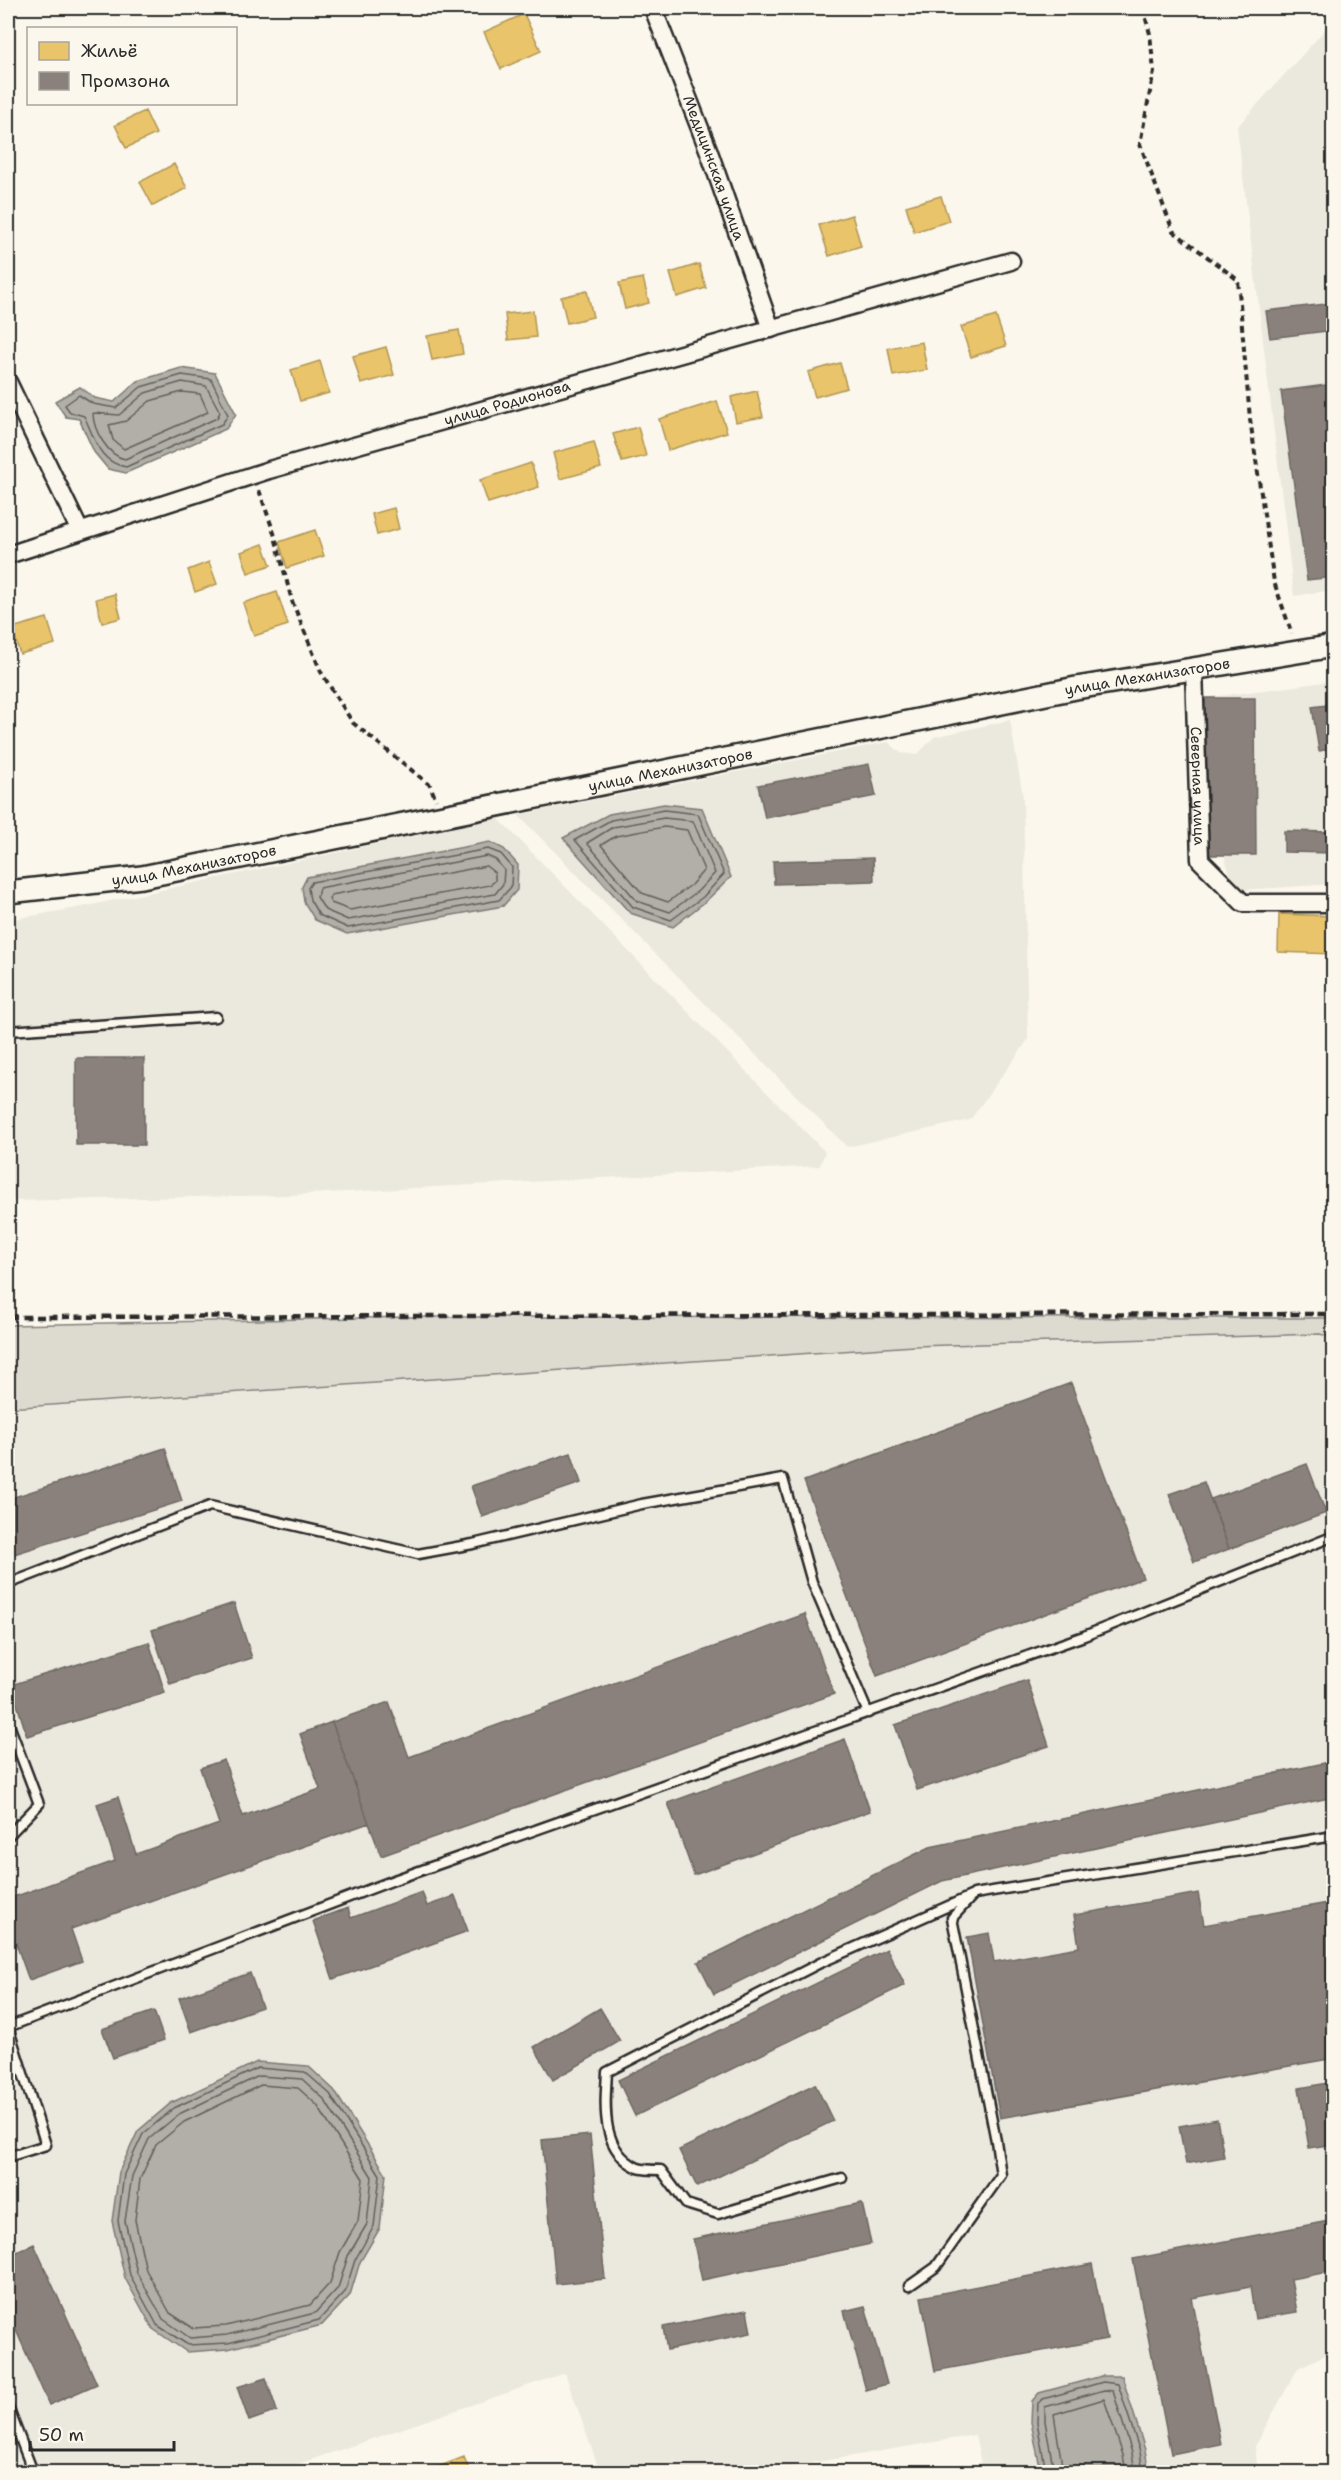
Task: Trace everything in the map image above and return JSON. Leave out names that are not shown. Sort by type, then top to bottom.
[{"type":"street","name":"Медицинская улица","points":[[653,8],[708,148],[771,329]]},
{"type":"street","name":"улица Родионова","points":[[8,555],[253,475],[1011,261]]},
{"type":"street","points":[[8,382],[80,531]]},
{"type":"street","name":"улица Механизаторов","points":[[8,892],[142,877],[1076,688],[1334,646]]},
{"type":"street","name":"Северная улица","points":[[1194,669],[1200,860],[1243,903],[1334,903]]},
{"type":"lane","points":[[8,1031],[216,1017]]},
{"type":"lane","points":[[8,1584],[210,1506],[418,1554],[473,1544],[642,1504],[783,1479],[812,1582],[868,1713]]},
{"type":"lane","points":[[8,2157],[46,2145],[8,2026],[394,1880],[1084,1636],[1334,1536]]},
{"type":"lane","points":[[8,1722],[39,1804],[8,1836]]},
{"type":"lane","points":[[842,2178],[718,2214],[686,2204],[661,2170],[639,2168],[615,2149],[604,2115],[608,2072],[820,1964],[974,1894],[1334,1836]]},
{"type":"lane","points":[[909,2286],[936,2267],[1001,2175],[951,1918],[974,1894]]},
{"type":"lane","points":[[8,2407],[33,2472]]},
{"type":"path","points":[[1143,8],[1150,34],[1154,72],[1140,144],[1173,231],[1238,280],[1250,419],[1274,582],[1298,652]]},
{"type":"path","points":[[253,475],[273,533],[292,602],[321,672],[353,723],[430,785],[442,816]]},
{"type":"shaded area","points":[[1333,21],[1333,590],[1294,596],[1237,127]]},
{"type":"shaded area","points":[[1333,681],[1333,884],[1243,890],[1233,883],[1224,855],[1203,698]]},
{"type":"shaded area","points":[[1010,720],[1023,797],[1028,1040],[970,1120],[847,1147],[518,815],[888,742],[901,753],[917,755],[934,737]]},
{"type":"shaded area","points":[[498,818],[825,1152],[820,1166],[291,1195],[8,1201],[8,920],[82,907]]},
{"type":"shaded area","points":[[411,1317],[1333,1318],[1334,1338],[1320,1334],[914,1346],[8,1408],[8,1325]]},
{"type":"shaded area","points":[[1320,1334],[1333,1338],[1333,2351],[1298,2368],[1255,2446],[1258,2472],[983,2472],[975,2435],[759,2472],[600,2472],[565,2373],[275,2472],[8,2472],[8,1408],[914,1346]]},
{"type":"water","points":[[181,368],[215,373],[236,414],[226,429],[126,473],[108,469],[94,452],[79,419],[66,417],[55,401],[80,387],[95,398],[114,402],[138,381]]},
{"type":"water","points":[[664,804],[702,808],[731,877],[706,901],[673,927],[630,913],[563,838],[609,814]]},
{"type":"water","points":[[490,842],[504,849],[518,865],[517,890],[503,906],[347,934],[315,920],[304,902],[302,887],[307,877]]},
{"type":"water","points":[[257,2062],[308,2066],[334,2090],[386,2174],[380,2228],[360,2262],[350,2295],[322,2325],[228,2349],[187,2352],[153,2329],[125,2278],[112,2221],[119,2172],[138,2131],[171,2103]]},
{"type":"water","points":[[1102,2376],[1122,2376],[1145,2450],[1149,2472],[1041,2472],[1031,2422],[1032,2401],[1039,2393]]},
{"type":"building: Жильё","points":[[524,14],[541,51],[501,69],[484,32]]},
{"type":"building: Жильё","points":[[145,111],[156,134],[126,148],[115,125]]},
{"type":"building: Жильё","points":[[174,164],[187,188],[153,206],[140,182]]},
{"type":"building: Жильё","points":[[941,196],[949,221],[914,232],[906,206]]},
{"type":"building: Жильё","points":[[852,215],[861,246],[829,256],[819,225]]},
{"type":"building: Жильё","points":[[699,264],[706,288],[677,297],[670,273]]},
{"type":"building: Жильё","points":[[643,278],[649,303],[625,309],[619,283]]},
{"type":"building: Жильё","points":[[587,291],[593,317],[567,323],[561,297]]},
{"type":"building: Жильё","points":[[533,311],[536,337],[508,340],[505,314]]},
{"type":"building: Жильё","points":[[996,316],[1006,346],[971,357],[961,327]]},
{"type":"building: Жильё","points":[[459,330],[463,354],[432,360],[427,336]]},
{"type":"building: Жильё","points":[[922,342],[927,370],[893,376],[888,348]]},
{"type":"building: Жильё","points":[[386,347],[394,375],[361,384],[353,356]]},
{"type":"building: Жильё","points":[[320,361],[329,393],[300,401],[291,370]]},
{"type":"building: Жильё","points":[[840,363],[847,388],[815,397],[808,372]]},
{"type":"building: Жильё","points":[[757,391],[763,417],[736,422],[731,397]]},
{"type":"building: Жильё","points":[[717,401],[727,432],[668,450],[659,419]]},
{"type":"building: Жильё","points":[[638,427],[646,456],[622,462],[613,434]]},
{"type":"building: Жильё","points":[[594,442],[601,468],[560,479],[553,453]]},
{"type":"building: Жильё","points":[[531,463],[539,487],[488,503],[480,480]]},
{"type":"building: Жильё","points":[[394,508],[399,529],[377,535],[372,514]]},
{"type":"building: Жильё","points":[[315,530],[324,556],[287,568],[279,542]]},
{"type":"building: Жильё","points":[[263,544],[271,565],[248,573],[241,552]]},
{"type":"building: Жильё","points":[[209,562],[217,584],[195,592],[188,570]]},
{"type":"building: Жильё","points":[[277,592],[288,625],[254,636],[243,603]]},
{"type":"building: Жильё","points":[[115,594],[121,618],[102,623],[96,599]]},
{"type":"building: Жильё","points":[[47,618],[55,644],[20,654],[12,628]]},
{"type":"building: Жильё","points":[[1279,914],[1334,916],[1334,954],[1278,952]]},
{"type":"building: Жильё","points":[[464,2457],[470,2472],[441,2472],[438,2467]]},
{"type":"building: Промзона","points":[[1334,303],[1334,330],[1270,338],[1266,311]]},
{"type":"building: Промзона","points":[[1333,384],[1334,577],[1307,580],[1281,391]]},
{"type":"building: Промзона","points":[[1203,698],[1255,698],[1256,855],[1204,855]]},
{"type":"building: Промзона","points":[[1334,704],[1334,748],[1319,751],[1312,707]]},
{"type":"building: Промзона","points":[[869,764],[876,796],[765,818],[758,785]]},
{"type":"building: Промзона","points":[[1284,831],[1334,832],[1334,853],[1284,852]]},
{"type":"building: Промзона","points":[[873,858],[874,881],[774,884],[773,861]]},
{"type":"building: Промзона","points":[[76,1058],[144,1058],[144,1145],[76,1145]]},
{"type":"building: Промзона","points":[[1071,1383],[1143,1578],[877,1676],[804,1481]]},
{"type":"building: Промзона","points":[[165,1448],[182,1501],[8,1556],[8,1499]]},
{"type":"building: Промзона","points":[[571,1453],[581,1483],[482,1517],[471,1486]]},
{"type":"building: Промзона","points":[[1307,1464],[1326,1513],[1229,1549],[1211,1499]]},
{"type":"building: Промзона","points":[[1204,1482],[1229,1549],[1194,1562],[1169,1494]]},
{"type":"building: Промзона","points":[[234,1603],[252,1658],[170,1684],[152,1630]]},
{"type":"building: Промзона","points":[[805,1614],[834,1694],[381,1856],[332,1722],[389,1702],[409,1757]]},
{"type":"building: Промзона","points":[[149,1642],[165,1693],[27,1736],[11,1685]]},
{"type":"building: Промзона","points":[[1027,1680],[1049,1746],[917,1790],[895,1725]]},
{"type":"building: Промзона","points":[[332,1722],[369,1823],[71,1929],[82,1961],[29,1980],[8,1921],[8,1899],[115,1861],[97,1804],[118,1797],[136,1854],[219,1824],[200,1768],[224,1760],[243,1816],[320,1789],[300,1734]]},
{"type":"building: Промзона","points":[[845,1739],[870,1811],[694,1875],[668,1803]]},
{"type":"building: Промзона","points":[[1334,1761],[1334,1797],[942,1881],[714,1994],[698,1962],[930,1847]]},
{"type":"building: Промзона","points":[[422,1892],[427,1906],[455,1896],[468,1931],[333,1979],[313,1921],[348,1908],[351,1918]]},
{"type":"building: Промзона","points":[[1198,1893],[1204,1925],[1334,1902],[1334,2058],[1000,2118],[967,1937],[989,1933],[994,1962],[1079,1947],[1074,1915]]},
{"type":"building: Промзона","points":[[887,1949],[905,1985],[635,2116],[618,2080]]},
{"type":"building: Промзона","points":[[250,1973],[262,2007],[191,2032],[179,1998]]},
{"type":"building: Промзона","points":[[600,2008],[620,2041],[553,2080],[534,2047]]},
{"type":"building: Промзона","points":[[154,2011],[164,2040],[113,2058],[102,2029]]},
{"type":"building: Промзона","points":[[1334,2082],[1334,2144],[1309,2148],[1299,2088]]},
{"type":"building: Промзона","points":[[815,2084],[833,2121],[697,2187],[679,2150]]},
{"type":"building: Промзона","points":[[1217,2119],[1224,2157],[1186,2164],[1179,2126]]},
{"type":"building: Промзона","points":[[590,2135],[605,2279],[556,2284],[542,2140]]},
{"type":"building: Промзона","points":[[862,2203],[871,2244],[702,2280],[693,2239]]},
{"type":"building: Промзона","points":[[1334,2220],[1334,2271],[1291,2279],[1297,2312],[1255,2319],[1250,2287],[1192,2298],[1221,2444],[1171,2454],[1133,2259]]},
{"type":"building: Промзона","points":[[34,2244],[97,2384],[49,2405],[8,2312],[8,2256]]},
{"type":"building: Промзона","points":[[1092,2264],[1107,2339],[935,2371],[921,2297]]},
{"type":"building: Промзона","points":[[865,2306],[887,2384],[866,2390],[844,2311]]},
{"type":"building: Промзона","points":[[747,2310],[751,2333],[667,2350],[663,2327]]},
{"type":"building: Промзона","points":[[266,2378],[277,2411],[249,2421],[237,2387]]},
{"type":"railway","points":[[8,1317],[1334,1314]]}]
